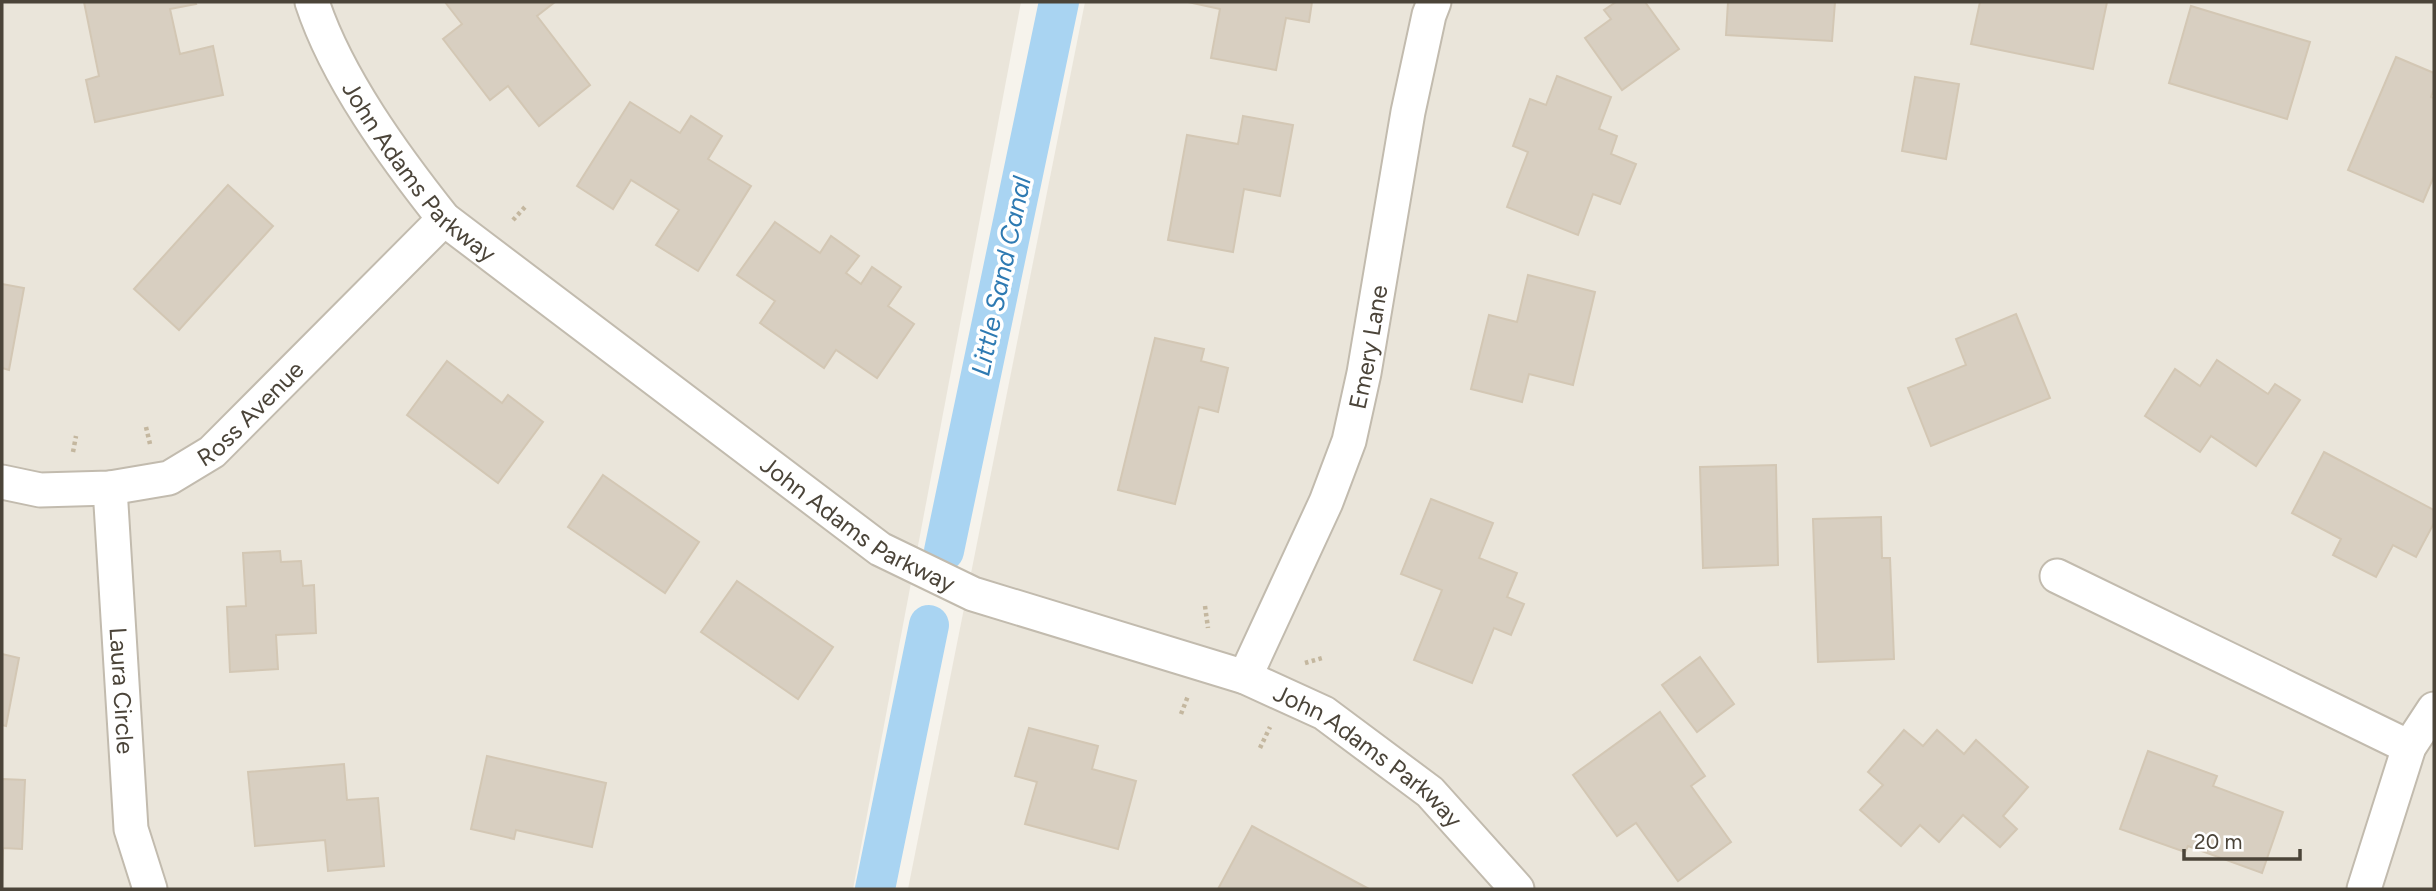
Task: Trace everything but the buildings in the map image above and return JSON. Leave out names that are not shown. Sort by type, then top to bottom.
[{"type":"street","name":"John Adams Parkway","points":[[312,2],[323,36],[363,103],[403,168],[444,219],[880,549],[973,594],[1245,677],[1324,713],[1430,792],[1517,889]]},
{"type":"street","name":"Emery Lane","points":[[1245,677],[1326,502],[1349,441],[1364,373],[1408,112],[1434,2]]},
{"type":"street","name":"Ross Avenue","points":[[2,482],[40,489],[110,488],[169,478],[212,452],[444,219]]},
{"type":"street","name":"Laura Circle","points":[[110,488],[131,829],[150,889]]},
{"type":"street","points":[[2057,576],[2409,747]]},
{"type":"street","points":[[2364,889],[2409,747],[2434,709]]},
{"type":"path","points":[[513,220],[525,207]]},
{"type":"path","points":[[146,427],[150,444]]},
{"type":"path","points":[[73,453],[76,436]]},
{"type":"path","points":[[1205,606],[1208,629]]},
{"type":"path","points":[[1297,665],[1322,658]]},
{"type":"path","points":[[1181,714],[1189,692]]},
{"type":"path","points":[[1260,748],[1272,723]]},
{"type":"shaded area","points":[[2,2],[1021,2],[853,889],[2,889]]},
{"type":"shaded area","points":[[1085,2],[2434,2],[2434,889],[908,889]]},
{"type":"waterway","name":"Little Sand Canal","points":[[944,551],[1059,2]]},
{"type":"waterway","name":"Little Sand Canal","points":[[875,889],[929,625]]}]
